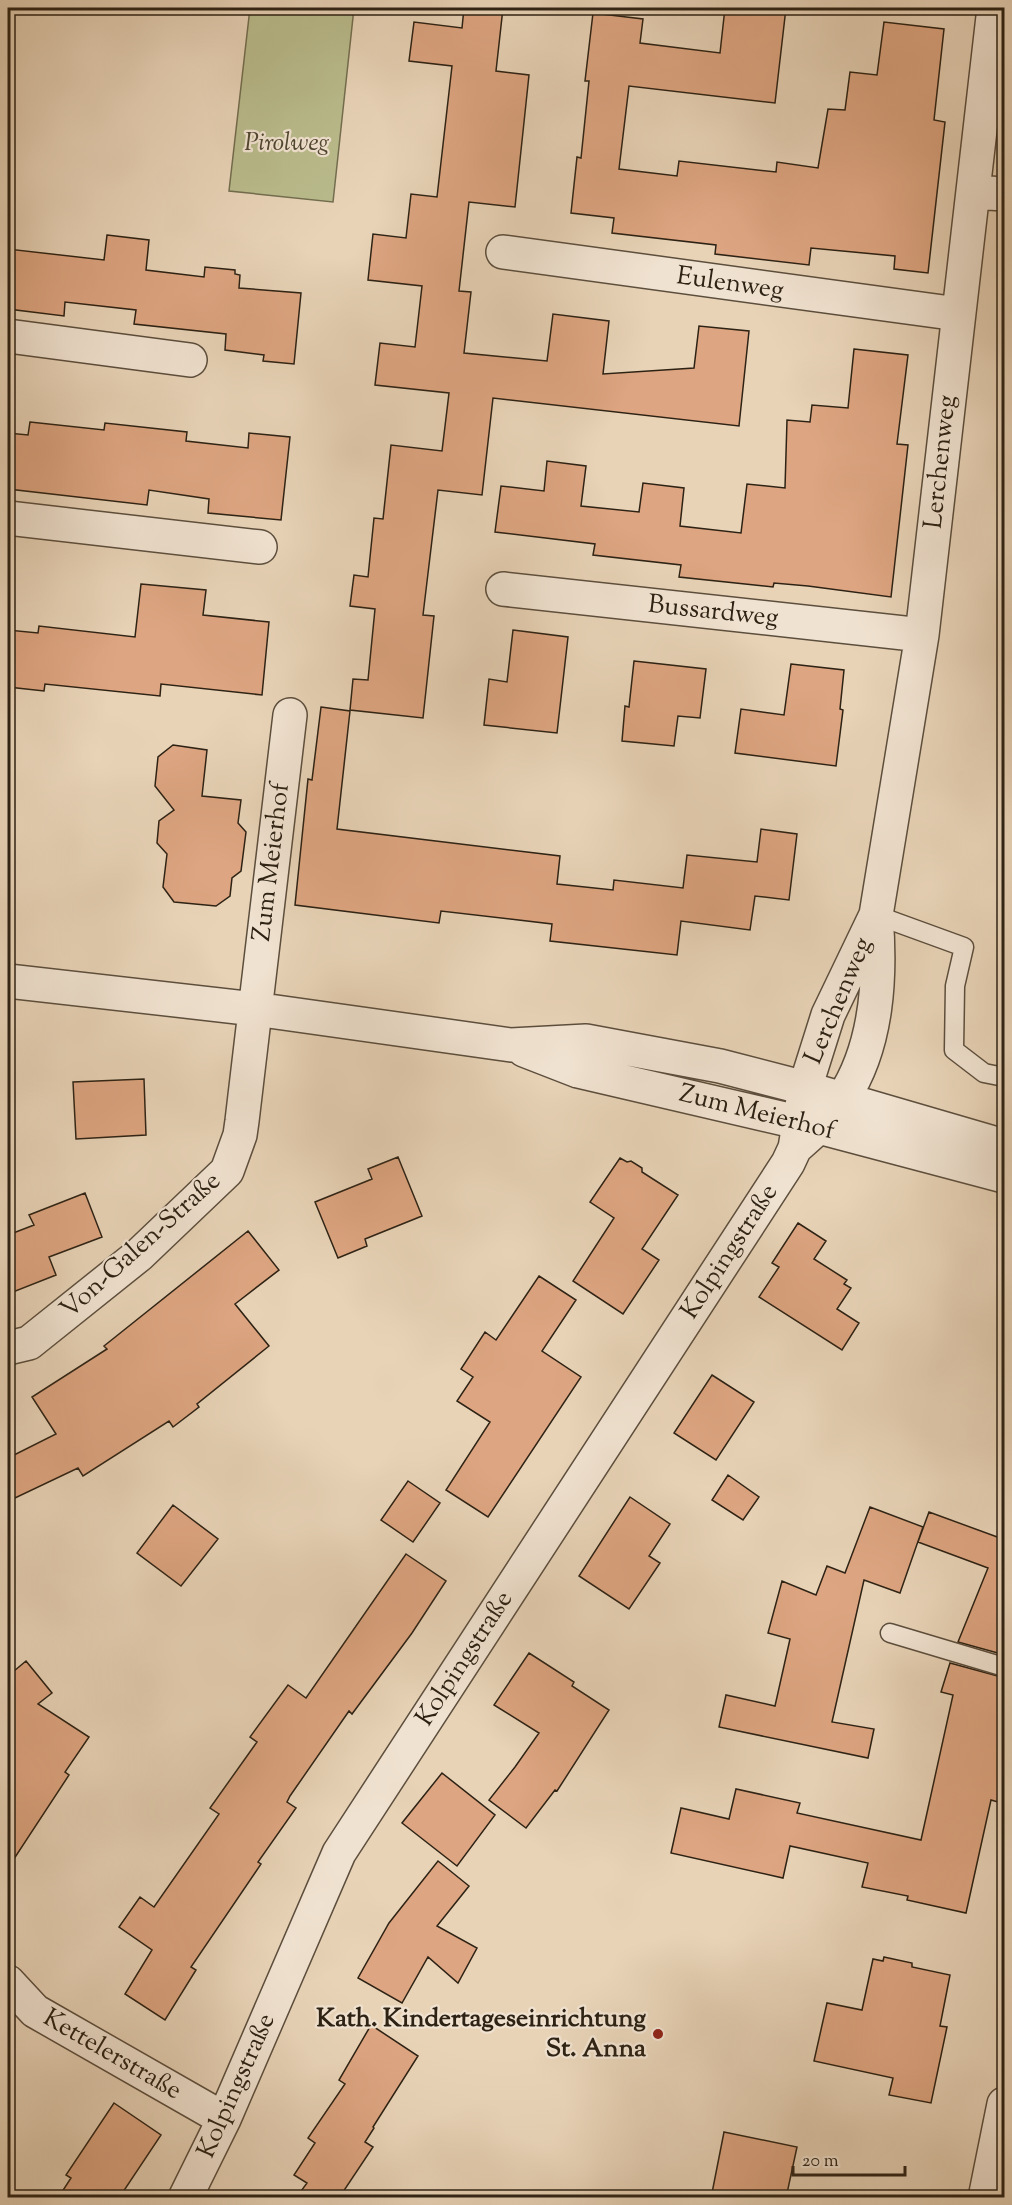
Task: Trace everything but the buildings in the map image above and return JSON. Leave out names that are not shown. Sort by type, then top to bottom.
[{"type":"street","name":"Lerchenweg","points":[[804,1132],[842,1100],[862,1064],[875,1009],[879,957],[876,915],[922,635],[958,314],[989,193],[994,8]]},
{"type":"street","name":"Eulenweg","points":[[503,252],[958,314]]},
{"type":"street","points":[[8,336],[190,360]]},
{"type":"street","points":[[8,518],[260,547]]},
{"type":"street","name":"Bussardweg","points":[[503,589],[922,635]]},
{"type":"street","name":"Zum Meierhof","points":[[255,1009],[290,715]]},
{"type":"street","name":"Lerchenweg","points":[[804,1132],[805,1089],[828,1016],[876,915]]},
{"type":"street","name":"Zum Meierhof","points":[[8,981],[255,1009],[511,1045],[586,1041],[720,1066],[1005,1146]]},
{"type":"street","name":"Von-Galen-Straße","points":[[8,1348],[29,1343],[139,1255],[227,1171],[240,1135],[255,1009]]},
{"type":"street","name":"Zum Meierhof","points":[[511,1045],[578,1071],[804,1132],[1005,1176]]},
{"type":"street","name":"Kolpingstraße","points":[[185,2198],[224,2119],[339,1853],[775,1183],[804,1132]]},
{"type":"street","name":"Kettelerstraße","points":[[8,1982],[35,2011],[224,2119]]},
{"type":"street","points":[[985,2198],[1005,2104]]},
{"type":"lane","points":[[876,915],[964,947],[956,986],[954,1050],[984,1073],[1005,1077]]},
{"type":"lane","points":[[890,1633],[1005,1667]]},
{"type":"green space","name":"Pirolweg","points":[[250,8],[354,8],[333,202],[229,191]]},
{"type":"place","name":"Kath. Kindertageseinrichtung St. Anna","points":[[658,2034]]}]
